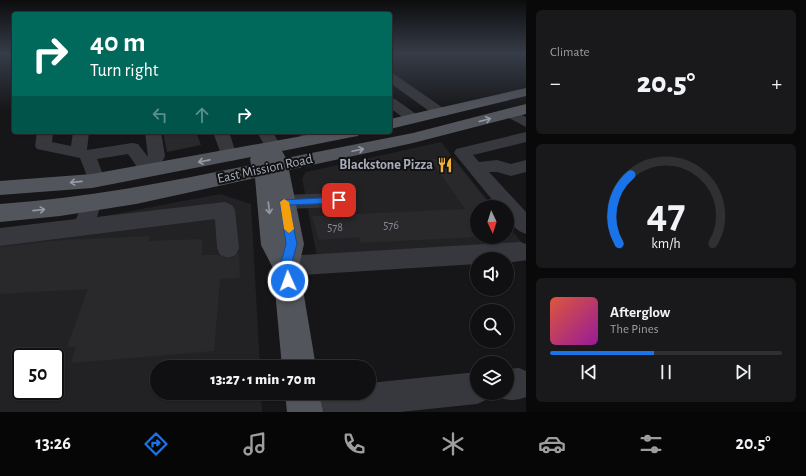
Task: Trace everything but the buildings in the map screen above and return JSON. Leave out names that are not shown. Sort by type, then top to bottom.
[{"type":"main road","points":[[392,124],[526,92]]},
{"type":"main road","name":"East Mission Road","points":[[0,188],[96,180],[229,156],[413,138],[518,111]]},
{"type":"main road","name":"East Mission Road","points":[[0,213],[91,204],[267,153],[309,136],[330,134]]},
{"type":"main road","points":[[267,153],[284,202],[292,244],[286,266],[298,360]]},
{"type":"main road","points":[[267,153],[273,245],[286,266]]},
{"type":"lane","points":[[392,78],[440,113]]},
{"type":"lane","points":[[392,103],[414,119]]},
{"type":"lane","points":[[518,111],[526,123]]},
{"type":"lane","points":[[45,134],[43,146],[82,154],[132,148],[150,171],[157,156],[153,134]]},
{"type":"lane","points":[[81,134],[82,154],[96,180]]},
{"type":"lane","points":[[222,134],[229,156]]},
{"type":"lane","points":[[526,137],[462,153],[526,226]]},
{"type":"lane","points":[[475,168],[496,166],[511,170],[526,166]]},
{"type":"lane","points":[[284,202],[339,200]]},
{"type":"lane","points":[[84,227],[91,204]]},
{"type":"lane","points":[[0,237],[225,210],[228,248]]},
{"type":"lane","points":[[286,266],[520,252]]},
{"type":"lane","points":[[304,404],[470,389]]},
{"type":"shaded area","points":[[441,142],[487,200],[470,200],[470,244],[514,244],[514,233],[526,248],[526,261],[514,262],[514,252],[470,252],[470,260],[320,273],[302,178],[306,172]]},
{"type":"shaded area","points":[[220,194],[251,204],[260,360],[150,360],[150,400],[261,400],[262,412],[0,412],[0,231],[99,217]]},
{"type":"slow traffic","points":[[284,202],[289,229]]},
{"type":"place","name":"Blackstone Pizza","points":[[445,165]]},
{"type":"route","points":[[288,281],[286,266],[292,244],[284,202],[339,200]]}]
